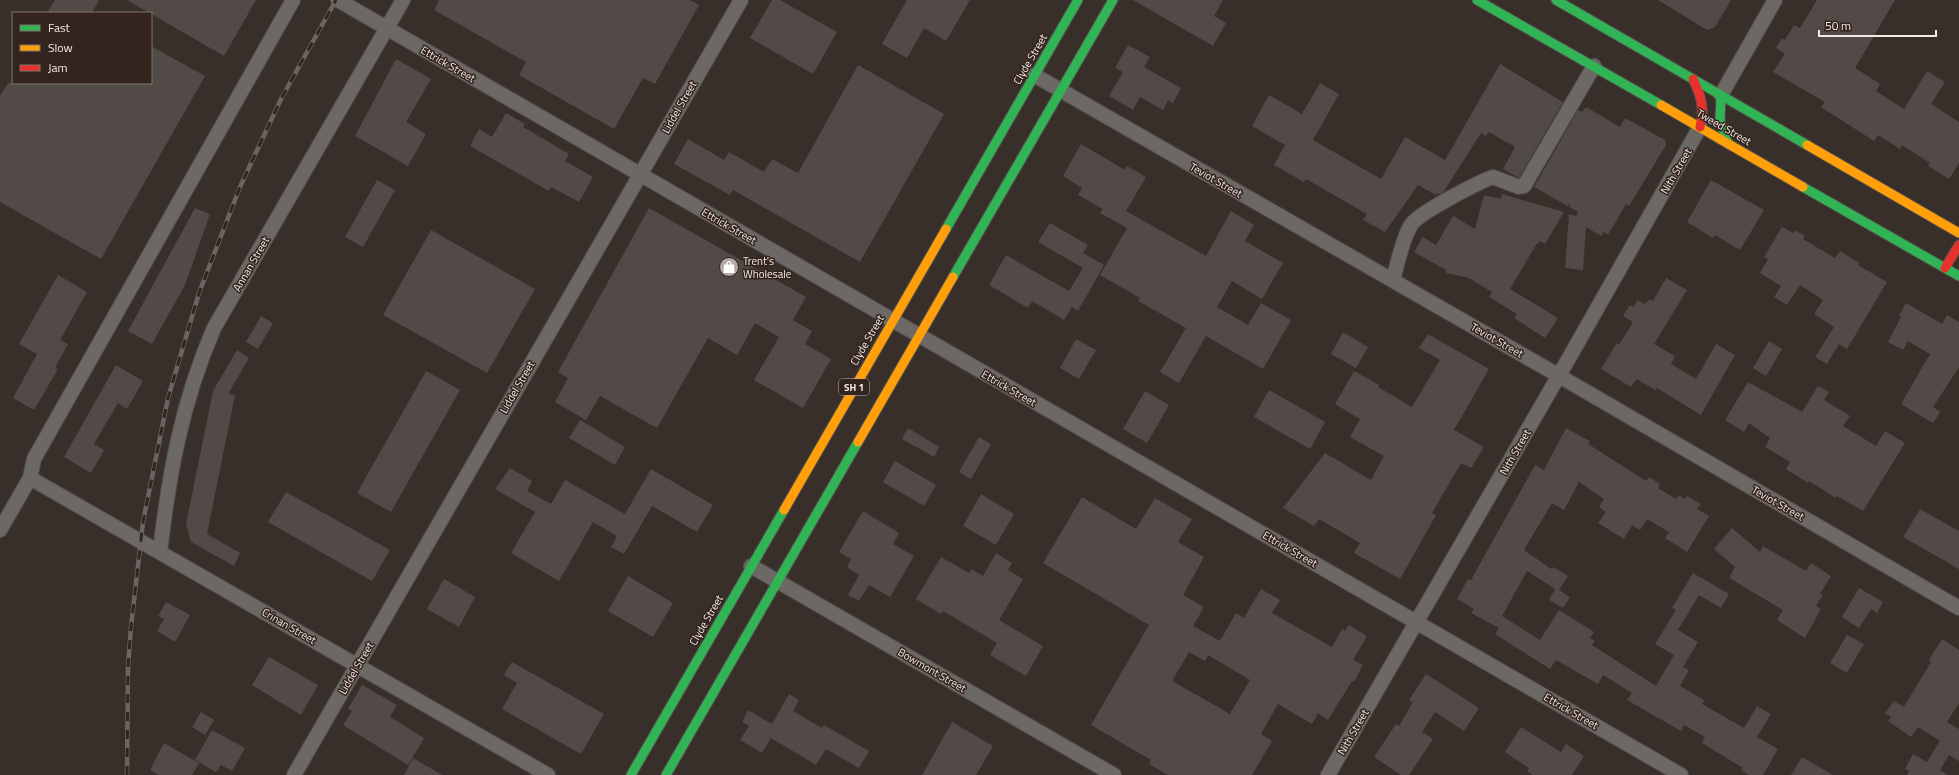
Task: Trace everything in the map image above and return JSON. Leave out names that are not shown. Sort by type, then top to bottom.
[{"type":"main road","name":"Clyde Street","points":[[630,775],[1078,0]]},
{"type":"main road","name":"SH 1","points":[[666,775],[1113,0]]},
{"type":"main road","name":"Tweed Street","points":[[1477,0],[1959,276]]},
{"type":"main road","points":[[1556,0],[1959,233]]},
{"type":"main road","points":[[1693,79],[1702,100],[1704,112],[1700,127]]},
{"type":"main road","points":[[1721,95],[1718,107],[1719,116],[1728,144]]},
{"type":"main road","points":[[1945,268],[1959,245]]},
{"type":"street","points":[[0,530],[30,478],[34,459],[293,0]]},
{"type":"street","name":"Ettrick Street","points":[[338,0],[1681,775]]},
{"type":"street","name":"Annan Street","points":[[160,552],[173,461],[186,406],[201,360],[218,322],[403,0]]},
{"type":"street","name":"Liddel Street","points":[[294,775],[741,0]]},
{"type":"street","points":[[1721,95],[1776,0]]},
{"type":"street","points":[[1393,280],[1411,224],[1422,214],[1480,182],[1493,177],[1519,187],[1524,186],[1594,66]]},
{"type":"street","name":"Teviot Street","points":[[1034,75],[1393,280],[1959,608]]},
{"type":"street","name":"Nith Street","points":[[1328,775],[1559,376],[1700,127]]},
{"type":"street","name":"Crinan Street","points":[[30,478],[548,775]]},
{"type":"street","name":"Bowmont Street","points":[[751,566],[1114,775]]},
{"type":"building","points":[[55,0],[99,0],[93,12],[48,12]]},
{"type":"building","points":[[127,0],[256,0],[224,56],[152,14],[152,12],[148,12]]},
{"type":"building","points":[[439,0],[690,0],[699,5],[655,84],[643,78],[614,129],[519,75],[526,62],[434,10]]},
{"type":"building","points":[[772,0],[780,0],[837,32],[813,74],[750,38]]},
{"type":"building","points":[[907,0],[970,0],[946,41],[924,28],[907,58],[882,44]]},
{"type":"building","points":[[1133,0],[1223,0],[1214,16],[1226,23],[1213,46]]},
{"type":"building","points":[[1658,0],[1731,0],[1715,27],[1707,30]]},
{"type":"building","points":[[1817,0],[1895,0],[1855,68],[1880,84],[1876,91],[1904,109],[1927,71],[1945,82],[1931,104],[1959,122],[1959,163],[1949,179],[1928,166],[1930,163],[1902,145],[1900,149],[1878,135],[1874,141],[1821,107],[1825,102],[1773,72],[1785,54],[1776,48],[1782,38],[1785,40],[1794,25],[1800,28]]},
{"type":"building","points":[[1128,45],[1150,57],[1144,67],[1181,88],[1173,103],[1168,100],[1163,110],[1140,97],[1133,110],[1109,96],[1123,72],[1115,68]]},
{"type":"building","points":[[152,47],[205,76],[101,259],[0,202],[0,96],[8,83],[152,84]]},
{"type":"building","points":[[396,59],[431,79],[406,122],[426,134],[408,166],[355,136]]},
{"type":"building","points":[[1500,64],[1563,102],[1519,178],[1503,169],[1515,147],[1489,132],[1486,136],[1481,133],[1444,191],[1440,194],[1437,193],[1436,195],[1418,185],[1385,232],[1363,220],[1367,214],[1306,179],[1304,182],[1274,165],[1285,145],[1252,126],[1269,95],[1302,114],[1320,83],[1339,94],[1313,140],[1381,179],[1405,137],[1445,160]]},
{"type":"building","points":[[858,65],[944,114],[860,262],[733,190],[730,195],[674,164],[688,139],[724,160],[729,152],[764,172],[772,159],[798,173]]},
{"type":"building","points":[[1586,107],[1620,127],[1625,118],[1665,140],[1666,145],[1629,206],[1626,204],[1608,235],[1604,232],[1601,236],[1586,227],[1583,270],[1565,268],[1569,214],[1576,216],[1578,212],[1570,207],[1570,203],[1568,206],[1534,187],[1578,110],[1582,112]]},
{"type":"building","points":[[506,113],[525,124],[523,127],[569,154],[565,161],[593,177],[579,202],[551,187],[549,191],[470,146],[479,129],[492,137]]},
{"type":"building","points":[[1081,144],[1125,170],[1127,166],[1146,177],[1126,211],[1206,256],[1231,211],[1254,225],[1245,241],[1283,263],[1262,299],[1232,281],[1217,307],[1248,325],[1261,303],[1291,320],[1263,369],[1206,336],[1179,383],[1160,372],[1186,328],[1138,301],[1140,298],[1100,275],[1127,228],[1100,213],[1103,209],[1078,195],[1082,188],[1063,176]]},
{"type":"building","points":[[377,180],[395,190],[363,247],[345,237]]},
{"type":"building","points":[[1711,180],[1764,210],[1740,250],[1715,235],[1713,238],[1687,222]]},
{"type":"building","points":[[1502,194],[1564,212],[1545,244],[1540,241],[1538,244],[1537,243],[1510,289],[1558,318],[1545,338],[1514,318],[1517,314],[1489,297],[1492,292],[1469,278],[1446,273],[1446,270],[1414,252],[1423,237],[1436,245],[1453,216],[1475,229],[1484,195],[1501,199]]},
{"type":"building","points":[[195,208],[210,214],[185,285],[152,344],[128,331]]},
{"type":"building","points":[[649,208],[806,297],[793,320],[812,331],[805,344],[831,359],[803,408],[754,380],[779,337],[755,323],[737,355],[708,338],[657,428],[600,396],[586,420],[555,402],[568,378],[558,372]]},
{"type":"building","points":[[1050,223],[1088,245],[1083,253],[1104,265],[1078,311],[1072,307],[1064,320],[1032,301],[1028,308],[989,285],[1006,255],[1069,291],[1083,268],[1038,242]]},
{"type":"building","points":[[1782,227],[1793,233],[1795,230],[1805,236],[1803,239],[1835,258],[1840,251],[1859,263],[1858,265],[1887,282],[1847,349],[1839,344],[1827,364],[1815,357],[1834,327],[1814,314],[1823,300],[1800,285],[1787,305],[1774,297],[1781,286],[1760,273],[1768,259],[1764,257]]},
{"type":"building","points":[[431,230],[535,289],[487,373],[383,315]]},
{"type":"building","points":[[58,275],[87,292],[60,340],[68,344],[55,368],[58,369],[34,410],[13,398],[37,354],[19,344]]},
{"type":"building","points":[[1666,278],[1687,290],[1654,344],[1675,356],[1671,364],[1696,379],[1716,344],[1735,355],[1701,415],[1657,388],[1655,390],[1637,379],[1631,387],[1601,369],[1617,343],[1619,345],[1633,322],[1623,316],[1630,305],[1633,307],[1638,300],[1645,304],[1650,299],[1653,301]]},
{"type":"building","points":[[1906,303],[1942,324],[1947,315],[1959,322],[1959,367],[1933,407],[1940,412],[1933,423],[1901,404],[1930,354],[1908,341],[1903,350],[1888,342],[1901,317],[1899,316]]},
{"type":"building","points":[[261,316],[273,323],[258,349],[246,342]]},
{"type":"building","points":[[1343,332],[1368,347],[1356,368],[1331,354]]},
{"type":"building","points":[[1428,334],[1489,369],[1454,430],[1484,447],[1471,468],[1461,463],[1432,513],[1436,515],[1400,579],[1354,553],[1360,543],[1319,519],[1314,526],[1283,508],[1325,453],[1371,480],[1384,456],[1350,437],[1360,419],[1335,404],[1354,371],[1379,385],[1378,387],[1412,407],[1440,360],[1419,348]]},
{"type":"building","points":[[1076,339],[1096,350],[1079,379],[1060,368]]},
{"type":"building","points":[[1769,341],[1782,349],[1766,376],[1753,368]]},
{"type":"building","points":[[237,350],[249,358],[228,394],[235,395],[207,534],[240,553],[234,566],[191,542],[186,524],[213,391]]},
{"type":"building","points":[[116,365],[143,381],[127,409],[118,403],[94,444],[104,450],[91,473],[64,457]]},
{"type":"building","points":[[426,371],[460,390],[391,512],[357,493]]},
{"type":"building","points":[[1748,382],[1802,412],[1818,386],[1829,392],[1824,400],[1850,416],[1843,426],[1876,446],[1885,431],[1905,443],[1863,511],[1837,496],[1836,498],[1809,481],[1808,483],[1786,469],[1790,462],[1765,447],[1770,438],[1749,423],[1744,432],[1725,420]]},
{"type":"building","points":[[1269,390],[1325,422],[1310,449],[1254,417]]},
{"type":"building","points":[[1145,391],[1169,405],[1147,443],[1123,429]]},
{"type":"building","points":[[580,420],[625,447],[615,465],[569,438]]},
{"type":"building","points":[[908,428],[939,447],[934,457],[902,439]]},
{"type":"building","points":[[1566,428],[1590,441],[1588,444],[1646,481],[1649,477],[1660,484],[1658,488],[1676,499],[1678,495],[1685,499],[1687,496],[1701,504],[1697,509],[1709,516],[1687,552],[1665,538],[1669,532],[1647,519],[1640,530],[1632,525],[1624,539],[1598,523],[1606,512],[1599,507],[1604,499],[1579,482],[1564,510],[1552,503],[1524,550],[1551,569],[1553,567],[1568,576],[1559,590],[1570,597],[1563,608],[1549,600],[1555,589],[1527,571],[1502,616],[1540,640],[1559,610],[1594,632],[1590,638],[1595,641],[1592,645],[1656,686],[1674,655],[1655,644],[1676,610],[1672,608],[1693,573],[1729,594],[1721,608],[1699,595],[1678,630],[1698,642],[1683,667],[1689,670],[1680,686],[1704,700],[1702,704],[1744,728],[1757,706],[1771,714],[1757,737],[1778,749],[1763,775],[1749,775],[1741,770],[1743,768],[1702,743],[1705,737],[1684,725],[1681,731],[1627,700],[1632,693],[1603,675],[1598,684],[1556,660],[1550,669],[1495,634],[1499,628],[1471,613],[1474,609],[1457,599],[1468,579],[1471,580],[1535,465],[1544,470]]},
{"type":"building","points":[[979,437],[991,444],[971,479],[959,472]]},
{"type":"building","points":[[895,461],[936,485],[924,506],[883,482]]},
{"type":"building","points":[[510,468],[532,481],[527,491],[551,504],[565,480],[625,514],[651,469],[713,505],[697,532],[652,506],[624,554],[611,547],[617,536],[593,522],[559,581],[511,553],[535,512],[495,489]]},
{"type":"building","points":[[286,492],[390,550],[372,581],[268,522]]},
{"type":"building","points":[[981,494],[1014,514],[996,545],[963,526]]},
{"type":"building","points":[[1082,497],[1136,529],[1155,498],[1192,519],[1178,542],[1204,557],[1183,595],[1204,607],[1193,626],[1220,641],[1236,613],[1244,618],[1261,589],[1280,600],[1272,613],[1332,647],[1342,629],[1345,631],[1349,625],[1367,636],[1353,660],[1363,665],[1354,682],[1352,681],[1328,720],[1318,713],[1312,724],[1278,704],[1261,734],[1272,741],[1252,775],[1168,775],[1149,764],[1151,760],[1091,725],[1149,625],[1043,563]],"holes":[[[1189,652],[1205,661],[1208,655],[1250,680],[1230,714],[1172,681]]]},
{"type":"building","points":[[1920,509],[1959,531],[1959,569],[1903,537]]},
{"type":"building","points":[[863,511],[899,533],[893,544],[914,556],[890,597],[869,585],[859,601],[848,595],[859,575],[847,567],[851,559],[839,552]]},
{"type":"building","points":[[1732,528],[1760,552],[1763,546],[1806,571],[1811,563],[1831,576],[1820,594],[1823,595],[1816,606],[1821,609],[1805,638],[1777,620],[1783,610],[1729,578],[1735,567],[1714,549]]},
{"type":"building","points":[[996,553],[1012,563],[1008,570],[1023,579],[999,620],[1043,646],[1026,676],[990,655],[997,643],[943,611],[941,614],[916,599],[941,557],[969,573],[971,569],[983,576]]},
{"type":"building","points":[[628,576],[673,603],[653,637],[608,611]]},
{"type":"building","points":[[444,579],[475,597],[459,627],[427,609]]},
{"type":"building","points":[[1859,588],[1883,602],[1877,613],[1871,609],[1859,628],[1842,617]]},
{"type":"building","points":[[166,602],[190,615],[175,642],[157,631],[164,619],[158,616]]},
{"type":"building","points":[[1847,635],[1864,644],[1847,673],[1830,663]]},
{"type":"building","points":[[1942,639],[1959,650],[1959,703],[1947,722],[1959,729],[1959,761],[1949,755],[1940,770],[1948,775],[1907,775],[1909,771],[1905,769],[1913,754],[1927,762],[1940,741],[1918,727],[1911,737],[1888,721],[1891,717],[1885,713],[1894,701],[1904,707],[1931,662],[1929,660]]},
{"type":"building","points":[[269,657],[318,685],[301,715],[252,685]]},
{"type":"building","points":[[512,662],[604,714],[581,754],[502,709],[517,683],[504,675]]},
{"type":"building","points":[[1426,674],[1479,708],[1464,731],[1435,712],[1422,732],[1433,739],[1409,775],[1401,775],[1374,757],[1396,724],[1399,726],[1413,702],[1409,700]]},
{"type":"building","points":[[362,685],[397,705],[390,717],[424,738],[408,765],[343,725],[352,711],[348,709]]},
{"type":"building","points":[[789,694],[799,700],[793,711],[822,728],[824,725],[869,751],[859,768],[826,749],[816,765],[771,738],[762,753],[740,740],[749,726],[742,722],[748,710],[772,724]]},
{"type":"building","points":[[201,712],[214,720],[205,735],[192,727]]},
{"type":"building","points":[[952,722],[993,746],[976,775],[922,775]]},
{"type":"building","points":[[1521,727],[1561,752],[1566,744],[1584,756],[1572,775],[1533,775],[1527,771],[1529,768],[1505,752]]},
{"type":"building","points":[[212,730],[245,748],[232,771],[221,765],[216,772],[195,760]]},
{"type":"building","points":[[164,743],[199,763],[192,775],[159,775],[150,770]]},
{"type":"building","points":[[1802,757],[1833,775],[1791,775]]},
{"type":"building","points":[[413,758],[442,775],[404,775]]},
{"type":"railway","points":[[127,775],[128,666],[131,627],[143,522],[168,398],[199,293],[240,187],[281,99],[336,0]]},
{"type":"traffic: fast","points":[[946,229],[1078,0]]},
{"type":"traffic: fast","points":[[953,277],[1113,0]]},
{"type":"traffic: fast","points":[[1477,0],[1661,105]]},
{"type":"traffic: fast","points":[[1556,0],[1807,145]]},
{"type":"traffic: fast","points":[[1721,95],[1720,120],[1728,144]]},
{"type":"traffic: fast","points":[[1803,187],[1959,276]]},
{"type":"traffic: fast","points":[[666,775],[858,442]]},
{"type":"traffic: fast","points":[[631,775],[784,510]]},
{"type":"traffic: slow","points":[[1661,105],[1803,187]]},
{"type":"traffic: slow","points":[[1807,145],[1959,233]]},
{"type":"traffic: slow","points":[[784,510],[946,229]]},
{"type":"traffic: slow","points":[[858,442],[953,277]]},
{"type":"traffic: jam","points":[[1693,79],[1698,91],[1702,108],[1700,127]]},
{"type":"traffic: jam","points":[[1945,268],[1959,245]]},
{"type":"place","name":"Trent's Wholesale","points":[[729,267]]}]
